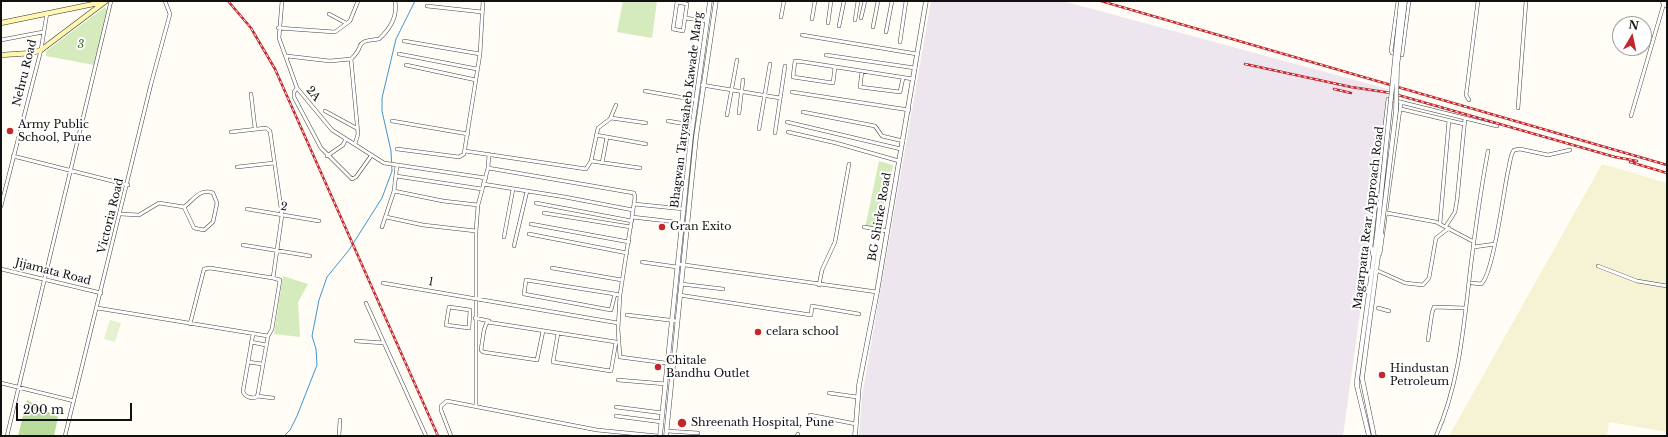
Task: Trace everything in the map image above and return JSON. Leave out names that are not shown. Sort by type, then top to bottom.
[{"type":"main road","points":[[1,23],[106,1]]},
{"type":"main road","points":[[1,55],[32,53],[41,50],[106,1]]},
{"type":"street","points":[[7,436],[72,170],[111,1]]},
{"type":"street","name":"Victoria Road","points":[[65,436],[121,214],[151,84],[170,14],[165,1]]},
{"type":"street","name":"2A","points":[[282,1],[278,28],[282,48],[287,56],[297,88],[328,126],[371,156],[387,163],[486,178]]},
{"type":"street","points":[[278,28],[328,32],[339,30],[352,19],[358,1]]},
{"type":"street","points":[[355,144],[358,137],[358,129],[351,59],[361,43],[368,40],[379,39],[393,22],[396,15],[395,1]]},
{"type":"street","points":[[397,149],[459,157],[462,156],[465,151],[480,54],[483,1]]},
{"type":"street","name":"Bhagwan Tatyasaheb Kawade Marg","points":[[659,436],[663,413],[671,321],[683,223],[692,125],[710,1]]},
{"type":"street","points":[[704,83],[704,69],[714,1]]},
{"type":"street","name":"Bhagwan Tatyasaheb Kawade Marg","points":[[666,434],[679,295],[714,1]]},
{"type":"street","points":[[781,17],[784,1]]},
{"type":"street","points":[[812,19],[815,1]]},
{"type":"street","points":[[828,22],[831,1]]},
{"type":"street","points":[[839,26],[844,1]]},
{"type":"street","points":[[855,20],[858,1]]},
{"type":"street","points":[[861,18],[864,1]]},
{"type":"street","points":[[873,27],[878,1]]},
{"type":"street","points":[[886,32],[892,1]]},
{"type":"street","points":[[900,42],[906,1]]},
{"type":"street","name":"BG Shirke Road","points":[[855,436],[857,397],[909,110],[926,1]]},
{"type":"street","points":[[1400,1],[1391,52],[1402,55],[1409,1]]},
{"type":"street","name":"Magarpatta Rear Approach Road","points":[[1374,436],[1362,378],[1376,270],[1400,1]]},
{"type":"street","name":"Magarpatta Rear Approach Road","points":[[1369,436],[1357,386],[1357,380],[1373,256],[1379,234],[1396,111],[1397,67],[1405,1]]},
{"type":"street","points":[[1469,100],[1466,95],[1478,1]]},
{"type":"street","points":[[1518,108],[1526,1]]},
{"type":"street","points":[[677,2],[687,4],[685,18],[683,31],[673,29],[677,2]]},
{"type":"street","points":[[1631,116],[1664,3]]},
{"type":"street","points":[[427,6],[482,12]]},
{"type":"street","name":"Nehru Road","points":[[1,206],[41,50],[47,13]]},
{"type":"street","points":[[329,14],[346,23]]},
{"type":"street","points":[[685,18],[707,21]]},
{"type":"street","points":[[1,40],[44,32]]},
{"type":"street","points":[[802,35],[918,54]]},
{"type":"street","points":[[404,41],[480,54]]},
{"type":"street","points":[[399,54],[478,69]]},
{"type":"street","points":[[826,55],[915,68]]},
{"type":"street","points":[[287,56],[330,61],[351,59]]},
{"type":"street","points":[[727,115],[737,60]]},
{"type":"street","points":[[835,67],[833,83],[793,77],[795,61],[862,71],[903,78],[913,79]]},
{"type":"street","points":[[759,128],[770,64]]},
{"type":"street","points":[[406,65],[476,80]]},
{"type":"street","points":[[775,133],[785,66]]},
{"type":"street","points":[[862,71],[860,87],[900,92],[903,78]]},
{"type":"street","points":[[739,113],[744,80]]},
{"type":"street","points":[[698,84],[704,83],[732,91],[780,98]]},
{"type":"street","points":[[297,88],[294,92],[294,97],[321,148],[327,156],[353,180],[371,156]]},
{"type":"street","points":[[645,91],[696,100]]},
{"type":"street","points":[[792,92],[909,110]]},
{"type":"street","points":[[251,94],[255,128]]},
{"type":"street","points":[[1373,256],[1371,246],[1387,101],[1389,99],[1497,126]]},
{"type":"street","points":[[1377,260],[1382,244],[1387,213],[1402,102]]},
{"type":"street","points":[[465,151],[583,169],[588,167],[591,161],[598,128],[611,118],[616,105]]},
{"type":"street","points":[[1401,109],[1464,124]]},
{"type":"street","points":[[325,111],[358,129]]},
{"type":"street","points":[[804,112],[868,124],[874,126],[882,136],[903,141]]},
{"type":"street","points":[[611,118],[646,123]]},
{"type":"street","points":[[1376,270],[1405,283],[1423,285],[1429,278],[1436,238],[1448,227],[1455,212],[1464,118]]},
{"type":"street","points":[[1440,223],[1450,120]]},
{"type":"street","points":[[392,121],[468,134]]},
{"type":"street","points":[[668,121],[692,125]]},
{"type":"street","points":[[787,122],[901,149]]},
{"type":"street","points":[[231,132],[255,128],[266,128],[270,131],[282,215],[273,278]]},
{"type":"street","points":[[788,132],[836,143],[899,161]]},
{"type":"street","points":[[596,135],[646,144]]},
{"type":"street","points":[[602,163],[607,137]]},
{"type":"street","points":[[327,156],[342,145],[346,139]]},
{"type":"street","points":[[1472,283],[1481,284],[1484,282],[1495,244],[1504,190],[1514,150],[1520,149],[1548,155],[1570,150]]},
{"type":"street","points":[[1436,436],[1446,411],[1461,348],[1474,242],[1488,151]]},
{"type":"street","points":[[476,406],[476,231],[478,205],[486,178],[489,154]]},
{"type":"street","points":[[13,156],[128,185]]},
{"type":"street","points":[[591,161],[640,168]]},
{"type":"street","points":[[237,167],[274,163]]},
{"type":"street","points":[[819,285],[822,270],[835,242],[849,164]]},
{"type":"street","points":[[382,227],[394,191],[396,165]]},
{"type":"street","points":[[488,168],[632,192],[635,194],[620,295],[618,323],[620,356]]},
{"type":"street","points":[[688,170],[693,170]]},
{"type":"street","points":[[396,176],[482,189]]},
{"type":"street","points":[[483,184],[633,210]]},
{"type":"street","points":[[504,237],[513,189]]},
{"type":"street","points":[[394,191],[443,201],[478,205]]},
{"type":"street","points":[[204,192],[213,193],[216,200],[213,222],[204,230],[194,228],[184,207],[198,194],[204,192]]},
{"type":"street","points":[[514,246],[527,192]]},
{"type":"street","points":[[121,214],[139,215],[159,203],[184,207]]},
{"type":"street","points":[[536,203],[632,219],[688,223]]},
{"type":"street","points":[[634,204],[684,209]]},
{"type":"street","name":"2","points":[[247,209],[319,221]]},
{"type":"street","points":[[544,213],[631,227]]},
{"type":"street","points":[[1387,213],[1440,223],[1474,242]]},
{"type":"street","points":[[386,217],[423,225],[476,231]]},
{"type":"street","points":[[531,224],[629,242]]},
{"type":"street","points":[[864,227],[887,232]]},
{"type":"street","points":[[529,234],[627,253]]},
{"type":"street","points":[[1474,247],[1495,244]]},
{"type":"street","points":[[243,245],[310,256]]},
{"type":"street","points":[[642,262],[678,265],[683,264],[819,285],[877,292]]},
{"type":"street","points":[[1598,266],[1637,281],[1667,286]]},
{"type":"street","points":[[190,324],[204,269],[210,268],[278,279],[280,282],[272,332],[268,336],[266,344],[257,396]]},
{"type":"street","points":[[552,268],[622,280]]},
{"type":"street","name":"Jijamata Road","points":[[1,269],[101,293]]},
{"type":"street","points":[[615,294],[611,310],[524,294],[526,280],[615,294],[620,295]]},
{"type":"street","name":"1","points":[[383,283],[618,323]]},
{"type":"street","points":[[681,284],[723,289]]},
{"type":"street","points":[[679,295],[811,315],[812,306],[859,314]]},
{"type":"street","points":[[366,303],[426,436]]},
{"type":"street","points":[[1428,340],[1434,307],[1447,306],[1466,308]]},
{"type":"street","points":[[449,307],[470,310],[469,322],[469,328],[446,325],[449,307]]},
{"type":"street","points":[[97,308],[268,336]]},
{"type":"street","points":[[1378,308],[1389,311]]},
{"type":"street","points":[[627,315],[677,321]]},
{"type":"street","points":[[476,318],[619,342]]},
{"type":"street","points":[[469,322],[475,323]]},
{"type":"street","points":[[543,331],[537,360],[483,352],[481,350],[484,330],[487,322],[543,331],[558,333],[616,342],[611,371],[553,362],[558,333]]},
{"type":"street","points":[[253,334],[243,394],[252,398],[257,396],[273,398]]},
{"type":"street","points":[[356,341],[384,343]]},
{"type":"street","points":[[252,342],[266,344]]},
{"type":"street","points":[[614,356],[673,364]]},
{"type":"street","points":[[248,362],[262,364]]},
{"type":"street","points":[[618,380],[666,384]]},
{"type":"street","points":[[1,383],[74,401]]},
{"type":"street","points":[[829,393],[857,397]]},
{"type":"street","points":[[451,436],[441,410],[443,403],[447,401],[597,430],[659,436]]},
{"type":"street","points":[[616,407],[663,413]]},
{"type":"street","points":[[810,415],[856,424]]},
{"type":"street","points":[[616,416],[662,422]]},
{"type":"street","points":[[339,436],[340,420]]},
{"type":"street","points":[[666,434],[698,433]]},
{"type":"shaded area","points":[[931,1],[1063,1],[1388,89],[1343,436],[859,436],[862,396]]},
{"type":"shaded area","points":[[1602,164],[1667,183],[1667,432],[1609,422],[1607,436],[1449,436]]},
{"type":"green space","points":[[623,1],[657,1],[652,38],[617,32]]},
{"type":"green space","name":"3","points":[[105,7],[108,10],[94,65],[46,56],[46,51]]},
{"type":"green space","points":[[879,161],[893,165],[881,231],[865,228]]},
{"type":"green space","points":[[283,276],[308,284],[298,302],[300,337],[274,334]]},
{"type":"green space","points":[[110,320],[121,323],[115,342],[104,339]]},
{"type":"green space","points":[[27,400],[58,417],[54,436],[18,436]]},
{"type":"waterway","points":[[284,436],[290,430],[297,416],[317,365],[316,349],[312,336],[319,300],[327,277],[349,250],[382,198],[392,171],[391,151],[382,111],[382,98],[396,39],[415,1]]},
{"type":"railway","points":[[228,1],[251,28],[275,69],[438,436]]},
{"type":"railway","points":[[1101,1],[1667,165]]},
{"type":"railway","points":[[1245,64],[1351,87],[1391,93],[1615,157],[1637,161]]},
{"type":"railway","points":[[1334,89],[1351,93]]},
{"type":"railway","points":[[1630,162],[1667,173]]},
{"type":"place","name":"Army Public School, Pune","points":[[10,131]]},
{"type":"place","name":"Gran Exito","points":[[662,227]]},
{"type":"place","name":"celara school","points":[[758,332]]},
{"type":"place","name":"Chitale Bandhu Outlet","points":[[658,367]]},
{"type":"place","name":"Hindustan Petroleum","points":[[1382,375]]},
{"type":"place","name":"Shreenath Hospital, Pune","points":[[682,423]]}]
